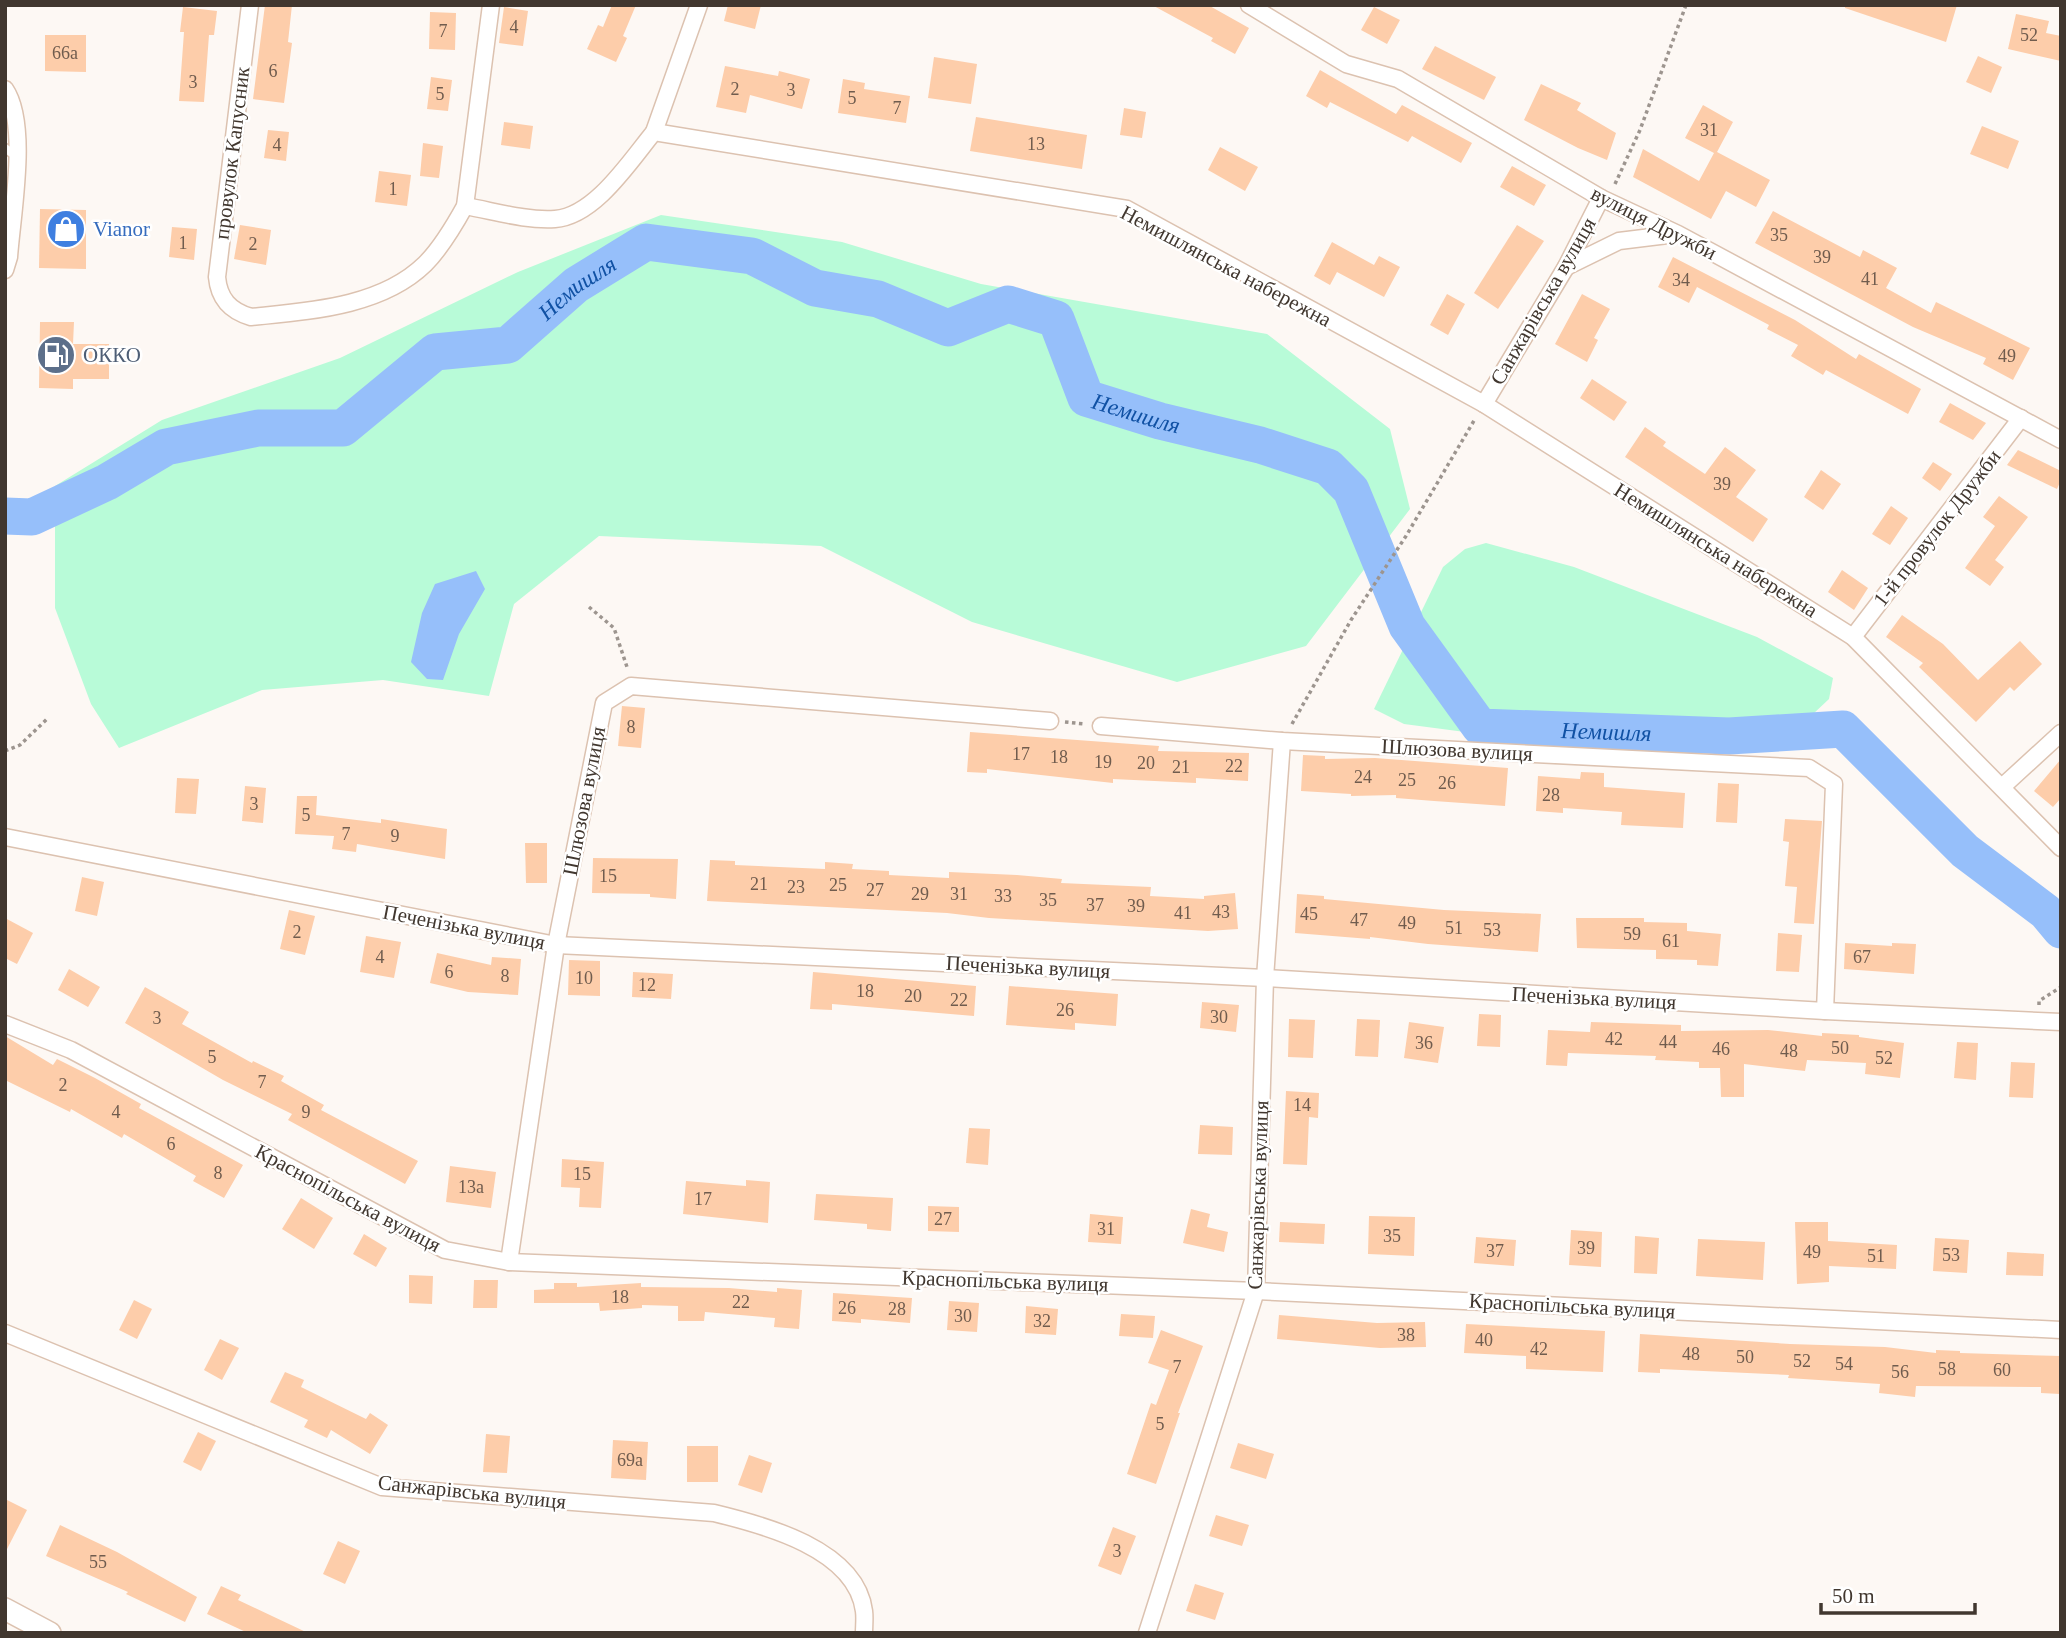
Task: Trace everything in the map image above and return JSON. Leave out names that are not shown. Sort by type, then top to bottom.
[{"type":"street","name":"провулок Капусник","points":[[250,5],[217,277],[222,299],[240,314],[251,317],[344,304],[387,290],[424,265],[452,229],[465,206]]},
{"type":"street","points":[[491,5],[465,206],[557,219],[576,214],[592,203],[654,132],[699,5]]},
{"type":"street","name":"вулиця Дружби","points":[[1249,5],[1346,64],[1398,79],[1601,198],[1678,234],[2061,440]]},
{"type":"street","points":[[5,89],[12,98],[17,121],[11,152],[9,257],[5,270]]},
{"type":"street","name":"Немишлянська набережна","points":[[654,132],[1127,208],[1484,404],[1853,637],[2061,848]]},
{"type":"street","name":"Санжарівська вулиця","points":[[1484,404],[1566,267],[1601,198]]},
{"type":"street","points":[[1566,267],[1619,241],[1678,234]]},
{"type":"street","name":"1-й провулок Дружби","points":[[1853,637],[2021,418]]},
{"type":"street","points":[[631,686],[1058,722]]},
{"type":"street","name":"Шлюзова вулиця","points":[[509,1262],[556,945],[604,703],[631,686]]},
{"type":"street","name":"Шлюзова вулиця","points":[[1093,725],[1282,741],[1809,768],[1833,784],[1825,1012]]},
{"type":"street","points":[[2002,787],[2061,733]]},
{"type":"street","name":"Санжарівська вулиця","points":[[1147,1633],[1256,1291],[1265,978],[1282,741]]},
{"type":"street","name":"Печенізька вулиця","points":[[5,837],[556,945],[1265,978],[1825,1012],[2061,1021]]},
{"type":"street","name":"Краснопільська вулиця","points":[[5,1024],[71,1050],[445,1250],[509,1262],[1256,1291],[2061,1330]]},
{"type":"street","name":"Санжарівська вулиця","points":[[5,1333],[382,1487],[714,1513],[757,1524],[802,1541],[839,1565],[856,1589],[864,1609],[864,1633]]},
{"type":"street","points":[[5,1609],[50,1633]]},
{"type":"path","points":[[1601,198],[1612,189],[1640,130],[1686,5]]},
{"type":"path","points":[[1282,741],[1351,620],[1406,536],[1484,404]]},
{"type":"path","points":[[589,607],[614,628],[627,663],[631,686]]},
{"type":"path","points":[[5,751],[20,745],[47,719]]},
{"type":"path","points":[[1058,722],[1093,725]]},
{"type":"green space","points":[[661,215],[842,242],[981,284],[1267,334],[1390,429],[1410,509],[1306,646],[1177,682],[972,622],[821,546],[599,536],[514,604],[489,696],[383,680],[262,690],[119,748],[91,704],[55,608],[55,486],[162,420],[340,358],[518,272]]},
{"type":"green space","points":[[1486,543],[1574,567],[1757,637],[1833,678],[1829,699],[1779,746],[1595,742],[1465,732],[1404,724],[1374,709],[1443,567],[1465,549]]},
{"type":"water","points":[[476,571],[485,589],[459,634],[443,680],[427,679],[411,662],[422,613],[435,584]]},
{"type":"building","points":[[265,5],[292,5],[288,42],[292,43],[284,103],[253,99]]},
{"type":"building","points":[[612,5],[636,5],[623,36],[627,38],[616,62],[587,49],[598,25],[603,27]]},
{"type":"building","points":[[728,5],[761,5],[755,29],[724,21]]},
{"type":"building","points":[[1152,5],[1208,5],[1249,28],[1235,54],[1211,41],[1213,38]]},
{"type":"building","points":[[1845,5],[1957,5],[1946,42],[1845,8]]},
{"type":"building","points":[[183,7],[217,11],[214,35],[209,35],[204,102],[179,101]]},
{"type":"building","points":[[504,7],[528,11],[523,46],[499,43]]},
{"type":"building","points":[[1374,7],[1400,20],[1387,44],[1361,30]]},
{"type":"building","points":[[430,12],[456,13],[455,50],[429,49]]},
{"type":"building","points":[[2016,14],[2049,21],[2046,33],[2061,36],[2061,61],[2008,49]]},
{"type":"building","points":[[45,35],[86,35],[86,72],[45,71]]},
{"type":"building","points":[[1435,46],[1496,77],[1484,100],[1422,69]]},
{"type":"building","points":[[1978,56],[2002,67],[1991,93],[1966,82]]},
{"type":"building","points":[[934,57],[977,64],[971,104],[928,98]]},
{"type":"building","points":[[725,66],[778,76],[779,71],[810,79],[802,109],[750,95],[746,113],[716,107]]},
{"type":"building","points":[[1320,70],[1396,114],[1402,105],[1472,143],[1461,163],[1412,136],[1408,142],[1330,102],[1327,108],[1306,96]]},
{"type":"building","points":[[431,77],[452,80],[448,111],[427,109]]},
{"type":"building","points":[[843,79],[865,83],[864,89],[910,96],[906,123],[838,113]]},
{"type":"building","points":[[1541,84],[1581,103],[1577,110],[1616,133],[1607,160],[1524,120]]},
{"type":"building","points":[[1703,105],[1733,122],[1717,152],[1770,180],[1756,207],[1726,191],[1711,219],[1633,177],[1643,149],[1699,181],[1714,153],[1685,138]]},
{"type":"building","points":[[1124,108],[1146,112],[1142,138],[1120,135]]},
{"type":"building","points":[[976,117],[1087,135],[1082,169],[970,151]]},
{"type":"building","points":[[504,122],[533,126],[530,149],[501,145]]},
{"type":"building","points":[[1982,126],[2019,141],[2008,169],[1970,154]]},
{"type":"building","points":[[268,130],[289,132],[286,161],[264,158]]},
{"type":"building","points":[[423,143],[443,146],[439,178],[420,176]]},
{"type":"building","points":[[1220,147],[1258,167],[1245,191],[1208,170]]},
{"type":"building","points":[[1512,166],[1546,185],[1534,206],[1500,187]]},
{"type":"building","points":[[379,171],[411,175],[407,206],[375,202]]},
{"type":"building","points":[[40,209],[86,210],[86,269],[39,268]]},
{"type":"building","points":[[1773,211],[1860,257],[1863,250],[1897,268],[1886,288],[1931,313],[1936,302],[2030,348],[2013,380],[1983,364],[1986,358],[1913,327],[1755,243]]},
{"type":"building","points":[[240,225],[271,230],[266,265],[234,259]]},
{"type":"building","points":[[1517,225],[1544,241],[1498,309],[1474,293]]},
{"type":"building","points":[[172,227],[197,229],[194,260],[169,257]]},
{"type":"building","points":[[1332,242],[1374,265],[1379,256],[1400,267],[1384,297],[1337,272],[1330,285],[1314,276]]},
{"type":"building","points":[[1673,257],[1795,320],[1856,359],[1859,354],[1921,389],[1908,414],[1826,370],[1823,375],[1791,356],[1798,345],[1767,329],[1769,325],[1697,287],[1689,303],[1658,287]]},
{"type":"building","points":[[1447,294],[1465,304],[1448,335],[1430,325]]},
{"type":"building","points":[[1582,294],[1610,309],[1594,338],[1598,340],[1587,362],[1555,344]]},
{"type":"building","name":"ОККО","points":[[40,322],[74,322],[73,344],[109,344],[109,379],[73,379],[73,389],[39,388]]},
{"type":"building","points":[[1592,379],[1627,402],[1614,421],[1580,398]]},
{"type":"building","points":[[1950,403],[1986,423],[1973,440],[1939,422]]},
{"type":"building","points":[[1645,427],[1666,442],[1663,446],[1705,474],[1725,447],[1756,470],[1736,497],[1768,519],[1753,542],[1625,457]]},
{"type":"building","points":[[2018,450],[2061,471],[2057,489],[2007,465]]},
{"type":"building","points":[[1933,462],[1952,474],[1940,491],[1922,478]]},
{"type":"building","points":[[1821,470],[1841,484],[1823,510],[1804,497]]},
{"type":"building","points":[[1999,496],[2028,517],[1995,560],[2004,567],[1990,586],[1965,568],[1995,526],[1983,517]]},
{"type":"building","points":[[1891,506],[1908,518],[1890,545],[1872,534]]},
{"type":"building","points":[[1842,570],[1868,588],[1854,610],[1828,592]]},
{"type":"building","points":[[1902,615],[1943,644],[1978,680],[2020,641],[2042,664],[2014,691],[2010,687],[1976,722],[1919,667],[1923,663],[1886,637]]},
{"type":"building","points":[[622,706],[645,708],[641,748],[618,746]]},
{"type":"building","points":[[970,732],[1159,746],[1158,751],[1249,753],[1248,781],[1196,778],[1196,783],[1113,779],[1113,783],[987,769],[987,773],[967,772]]},
{"type":"building","points":[[1303,755],[1325,756],[1325,759],[1375,758],[1508,768],[1505,806],[1396,798],[1396,795],[1351,796],[1301,791]]},
{"type":"building","points":[[2061,759],[2061,798],[2053,807],[2034,791]]},
{"type":"building","points":[[1581,772],[1604,773],[1604,787],[1685,793],[1683,828],[1621,825],[1622,812],[1563,808],[1563,813],[1536,811],[1538,776],[1580,779]]},
{"type":"building","points":[[177,778],[199,779],[196,814],[175,813]]},
{"type":"building","points":[[1718,783],[1739,784],[1737,823],[1716,822]]},
{"type":"building","points":[[245,786],[266,788],[263,823],[242,821]]},
{"type":"building","points":[[297,796],[317,796],[316,815],[381,823],[381,819],[447,829],[445,859],[357,844],[356,852],[332,849],[334,836],[295,834]]},
{"type":"building","points":[[1785,819],[1822,821],[1814,924],[1794,923],[1797,887],[1785,886],[1789,842],[1783,841]]},
{"type":"building","points":[[525,843],[547,843],[547,883],[526,883]]},
{"type":"building","points":[[593,858],[678,859],[676,899],[650,897],[650,894],[592,893]]},
{"type":"building","points":[[710,860],[735,861],[735,865],[825,869],[825,862],[853,864],[852,869],[889,871],[889,875],[949,878],[949,872],[1017,875],[1062,879],[1061,883],[1151,887],[1150,896],[1204,899],[1204,896],[1235,893],[1238,929],[1208,931],[947,913],[707,901]]},
{"type":"building","points":[[82,877],[104,882],[97,916],[75,911]]},
{"type":"building","points":[[1297,894],[1444,910],[1541,914],[1538,952],[1295,933]]},
{"type":"building","points":[[289,910],[315,916],[305,955],[280,949]]},
{"type":"building","points":[[5,918],[33,933],[17,964],[5,958]]},
{"type":"building","points":[[1576,918],[1644,918],[1644,922],[1687,923],[1687,931],[1721,934],[1718,966],[1697,965],[1697,960],[1656,959],[1656,950],[1577,948]]},
{"type":"building","points":[[1778,933],[1802,935],[1799,972],[1776,971]]},
{"type":"building","points":[[366,936],[401,942],[394,978],[360,972]]},
{"type":"building","points":[[1845,943],[1892,946],[1892,943],[1916,944],[1914,974],[1844,969]]},
{"type":"building","points":[[437,953],[491,965],[492,957],[521,959],[518,995],[468,992],[430,983]]},
{"type":"building","points":[[569,960],[600,961],[600,996],[568,995]]},
{"type":"building","points":[[69,969],[100,987],[88,1007],[58,990]]},
{"type":"building","points":[[633,972],[673,974],[671,999],[632,997]]},
{"type":"building","points":[[813,972],[976,986],[974,1016],[832,1004],[832,1010],[810,1009]]},
{"type":"building","points":[[1009,986],[1118,994],[1116,1026],[1075,1023],[1075,1030],[1006,1025]]},
{"type":"building","points":[[145,987],[189,1012],[182,1024],[252,1063],[253,1061],[284,1076],[281,1081],[324,1105],[321,1110],[418,1161],[405,1184],[288,1120],[292,1114],[223,1080],[125,1023]]},
{"type":"building","points":[[1202,1002],[1239,1005],[1236,1032],[1200,1028]]},
{"type":"building","points":[[1479,1014],[1501,1015],[1500,1047],[1477,1046]]},
{"type":"building","points":[[1289,1019],[1315,1020],[1313,1058],[1288,1057]]},
{"type":"building","points":[[1357,1019],[1380,1020],[1378,1057],[1355,1056]]},
{"type":"building","points":[[1409,1022],[1444,1027],[1438,1063],[1404,1058]]},
{"type":"building","points":[[1591,1022],[1681,1025],[1681,1031],[1768,1030],[1822,1036],[1822,1033],[1859,1035],[1904,1043],[1900,1078],[1865,1074],[1866,1063],[1807,1060],[1805,1071],[1744,1064],[1744,1097],[1721,1097],[1720,1068],[1699,1068],[1699,1062],[1655,1060],[1656,1056],[1568,1053],[1567,1066],[1546,1065],[1548,1030],[1590,1032]]},
{"type":"building","points":[[5,1036],[53,1065],[57,1059],[95,1078],[141,1104],[139,1108],[243,1165],[224,1198],[193,1181],[196,1176],[124,1134],[122,1138],[71,1109],[70,1112],[5,1080]]},
{"type":"building","points":[[1957,1042],[1978,1043],[1976,1080],[1954,1078]]},
{"type":"building","points":[[2011,1062],[2035,1063],[2033,1098],[2009,1097]]},
{"type":"building","points":[[1286,1091],[1319,1093],[1318,1118],[1309,1117],[1307,1165],[1283,1164]]},
{"type":"building","points":[[1200,1125],[1233,1127],[1232,1155],[1198,1154]]},
{"type":"building","points":[[969,1128],[990,1129],[988,1165],[966,1163]]},
{"type":"building","points":[[562,1159],[604,1162],[601,1208],[579,1207],[580,1188],[561,1187]]},
{"type":"building","points":[[450,1166],[496,1172],[491,1208],[446,1202]]},
{"type":"building","points":[[746,1180],[770,1182],[768,1223],[683,1214],[686,1181],[746,1186]]},
{"type":"building","points":[[816,1194],[893,1198],[891,1231],[867,1229],[867,1224],[814,1220]]},
{"type":"building","points":[[301,1198],[333,1218],[314,1249],[282,1229]]},
{"type":"building","points":[[928,1206],[959,1207],[959,1232],[928,1231]]},
{"type":"building","points":[[1191,1209],[1210,1214],[1207,1227],[1228,1232],[1224,1252],[1183,1243]]},
{"type":"building","points":[[1090,1214],[1123,1217],[1121,1244],[1088,1242]]},
{"type":"building","points":[[1369,1216],[1415,1217],[1414,1256],[1368,1254]]},
{"type":"building","points":[[1280,1222],[1325,1224],[1324,1244],[1279,1242]]},
{"type":"building","points":[[1795,1222],[1828,1222],[1828,1241],[1897,1245],[1896,1269],[1829,1266],[1829,1282],[1797,1284]]},
{"type":"building","points":[[1571,1230],[1602,1232],[1601,1267],[1569,1265]]},
{"type":"building","points":[[364,1234],[387,1248],[376,1267],[353,1254]]},
{"type":"building","points":[[1635,1236],[1659,1238],[1657,1274],[1634,1273]]},
{"type":"building","points":[[1476,1237],[1516,1240],[1514,1266],[1474,1263]]},
{"type":"building","points":[[1935,1238],[1969,1240],[1967,1273],[1933,1271]]},
{"type":"building","points":[[1698,1239],[1765,1242],[1763,1280],[1696,1276]]},
{"type":"building","points":[[2007,1252],[2044,1254],[2043,1276],[2006,1275]]},
{"type":"building","points":[[409,1275],[433,1276],[432,1304],[409,1303]]},
{"type":"building","points":[[474,1280],[498,1280],[497,1308],[473,1308]]},
{"type":"building","points":[[554,1283],[577,1283],[577,1287],[641,1283],[641,1287],[729,1288],[777,1292],[777,1288],[802,1290],[799,1329],[774,1327],[775,1318],[705,1312],[704,1321],[678,1321],[678,1306],[642,1305],[642,1308],[600,1311],[599,1303],[534,1303],[534,1290],[554,1289]]},
{"type":"building","points":[[833,1293],[912,1298],[910,1323],[861,1319],[861,1323],[832,1321]]},
{"type":"building","points":[[134,1300],[152,1309],[137,1339],[119,1330]]},
{"type":"building","points":[[949,1301],[979,1303],[977,1332],[947,1330]]},
{"type":"building","points":[[1026,1306],[1058,1309],[1056,1335],[1025,1333]]},
{"type":"building","points":[[1121,1314],[1155,1316],[1153,1338],[1119,1336]]},
{"type":"building","points":[[1279,1315],[1377,1323],[1425,1322],[1426,1347],[1380,1348],[1277,1339]]},
{"type":"building","points":[[1466,1324],[1605,1331],[1603,1372],[1526,1369],[1526,1356],[1464,1353]]},
{"type":"building","points":[[1161,1330],[1203,1346],[1156,1484],[1127,1474],[1151,1403],[1156,1405],[1169,1370],[1148,1363]]},
{"type":"building","points":[[1640,1334],[1885,1347],[1936,1353],[1936,1350],[2061,1356],[2060,1394],[2041,1393],[2041,1387],[1916,1386],[1915,1397],[1879,1393],[1880,1384],[1788,1378],[1789,1375],[1660,1369],[1660,1373],[1638,1372]]},
{"type":"building","points":[[220,1339],[239,1348],[222,1380],[204,1370]]},
{"type":"building","points":[[285,1372],[304,1380],[301,1387],[366,1419],[370,1413],[388,1425],[370,1454],[331,1430],[327,1438],[304,1427],[308,1420],[270,1402]]},
{"type":"building","points":[[198,1432],[216,1441],[201,1471],[183,1462]]},
{"type":"building","points":[[486,1434],[510,1436],[507,1473],[483,1472]]},
{"type":"building","points":[[613,1440],[648,1442],[646,1480],[611,1478]]},
{"type":"building","points":[[1238,1443],[1274,1454],[1266,1479],[1230,1468]]},
{"type":"building","points":[[687,1446],[718,1446],[718,1482],[687,1482]]},
{"type":"building","points":[[749,1455],[772,1463],[762,1493],[738,1485]]},
{"type":"building","points":[[5,1499],[27,1510],[5,1553]]},
{"type":"building","points":[[1216,1515],[1249,1525],[1242,1546],[1209,1536]]},
{"type":"building","points":[[60,1525],[117,1552],[197,1597],[185,1622],[126,1594],[128,1592],[46,1556]]},
{"type":"building","points":[[1113,1527],[1136,1536],[1121,1575],[1098,1566]]},
{"type":"building","points":[[338,1541],[360,1551],[345,1584],[323,1574]]},
{"type":"building","points":[[1195,1584],[1224,1593],[1215,1620],[1186,1611]]},
{"type":"building","points":[[221,1586],[241,1595],[238,1600],[308,1633],[248,1633],[207,1614]]},
{"type":"waterway","name":"Немишля","points":[[5,516],[32,517],[107,482],[166,447],[258,428],[343,428],[435,352],[508,345],[576,285],[646,242],[752,256],[815,288],[878,299],[948,328],[1008,304],[1056,319],[1086,398],[1160,421],[1260,445],[1328,467],[1351,490],[1407,626],[1480,727],[1729,736],[1843,729],[1965,851],[2046,912],[2061,930]]},
{"type":"place","name":"Vianor","points":[[66,229]]},
{"type":"place","name":"ОККО","points":[[56,355]]}]
